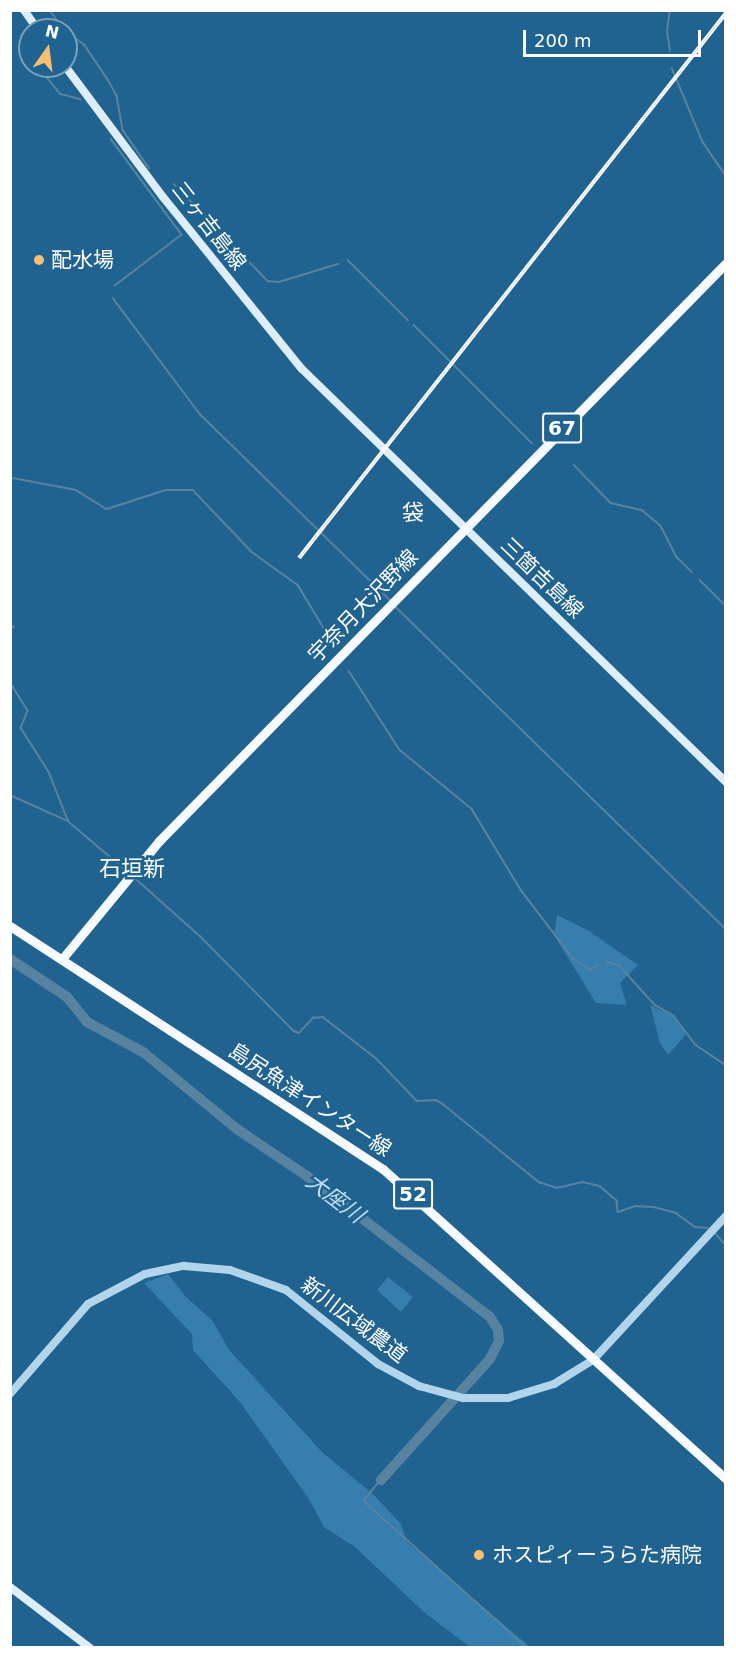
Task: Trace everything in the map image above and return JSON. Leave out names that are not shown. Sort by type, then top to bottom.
[{"type":"main road","name":"三ヶ吉島線","points":[[74,78],[248,305],[334,401]]},
{"type":"main road","name":"宇奈月大沢野線","points":[[62,959],[159,841],[464,527],[726,263]]},
{"type":"main road","name":"三箇吉島線","points":[[334,401],[726,782]]},
{"type":"main road","name":"島尻魚津インター線","points":[[10,926],[383,1169],[726,1479]]},
{"type":"main road","points":[[10,1587],[90,1647]]},
{"type":"street","name":"新川広域農道","points":[[10,1394],[88,1304],[146,1274],[184,1266],[230,1270],[278,1286],[316,1311],[378,1364],[404,1380],[463,1398],[524,1394],[555,1384],[593,1360],[726,1216]]},
{"type":"shaded area","points":[[557,915],[589,931],[638,965],[620,983],[627,1005],[596,1003],[554,935]]},
{"type":"shaded area","points":[[650,1005],[673,1016],[686,1034],[668,1055],[660,1043]]},
{"type":"shaded area","points":[[168,1274],[186,1297],[212,1320],[229,1350],[322,1452],[374,1495],[401,1524],[407,1542],[530,1647],[470,1647],[425,1613],[355,1547],[324,1527],[309,1499],[240,1402],[193,1350],[192,1334],[144,1283]]},
{"type":"shaded area","points":[[388,1277],[413,1297],[401,1312],[377,1290]]},
{"type":"waterway","points":[[50,10],[56,18]]},
{"type":"waterway","points":[[670,10],[667,31],[670,51]]},
{"type":"waterway","points":[[78,40],[84,44],[109,81],[117,96],[123,130],[149,168]]},
{"type":"waterway","points":[[672,68],[703,142],[726,176]]},
{"type":"waterway","points":[[48,78],[61,94],[80,99]]},
{"type":"waterway","points":[[111,139],[182,235],[115,286]]},
{"type":"waterway","points":[[180,190],[268,281],[279,282],[338,264]]},
{"type":"waterway","points":[[348,260],[408,320]]},
{"type":"waterway","points":[[113,298],[200,414],[391,601]]},
{"type":"waterway","points":[[414,325],[532,443]]},
{"type":"waterway","points":[[574,465],[611,503],[642,510],[661,526],[677,557],[692,572]]},
{"type":"waterway","points":[[13,478],[76,490],[107,509],[166,490],[193,490],[252,552],[298,585],[333,643]]},
{"type":"waterway","points":[[700,580],[726,606]]},
{"type":"waterway","points":[[396,607],[726,929]]},
{"type":"waterway","points":[[10,625],[14,627],[10,630]]},
{"type":"waterway","points":[[349,671],[400,750],[472,809],[521,890],[573,958],[590,970],[598,965]]},
{"type":"waterway","points":[[10,682],[28,711],[21,728],[49,772],[68,820]]},
{"type":"waterway","points":[[10,795],[68,821],[129,873]]},
{"type":"waterway","points":[[135,878],[200,936],[294,1031],[299,1033],[313,1018],[323,1017],[377,1059],[417,1101],[436,1100],[443,1104],[539,1182],[557,1188],[583,1182],[600,1186],[617,1201],[618,1212],[635,1206],[654,1207],[676,1213],[695,1227],[708,1228]]},
{"type":"waterway","name":"大座川","points":[[10,959],[67,997],[87,1022],[143,1052],[237,1129],[307,1176],[490,1317],[498,1330],[499,1341],[490,1359],[381,1480]]},
{"type":"waterway","points":[[607,962],[619,965],[655,1005],[674,1016],[696,1045],[726,1065]]},
{"type":"waterway","points":[[716,1234],[726,1245]]},
{"type":"waterway","points":[[381,1480],[364,1501],[527,1648]]},
{"type":"railway","points":[[299,558],[726,13]]},
{"type":"place","name":"配水場","points":[[39,260]]},
{"type":"place","name":"ホスピィーうらた病院","points":[[479,1555]]},
{"type":"district","name":"袋","points":[[413,513]]},
{"type":"district","name":"石垣新","points":[[132,869]]}]
